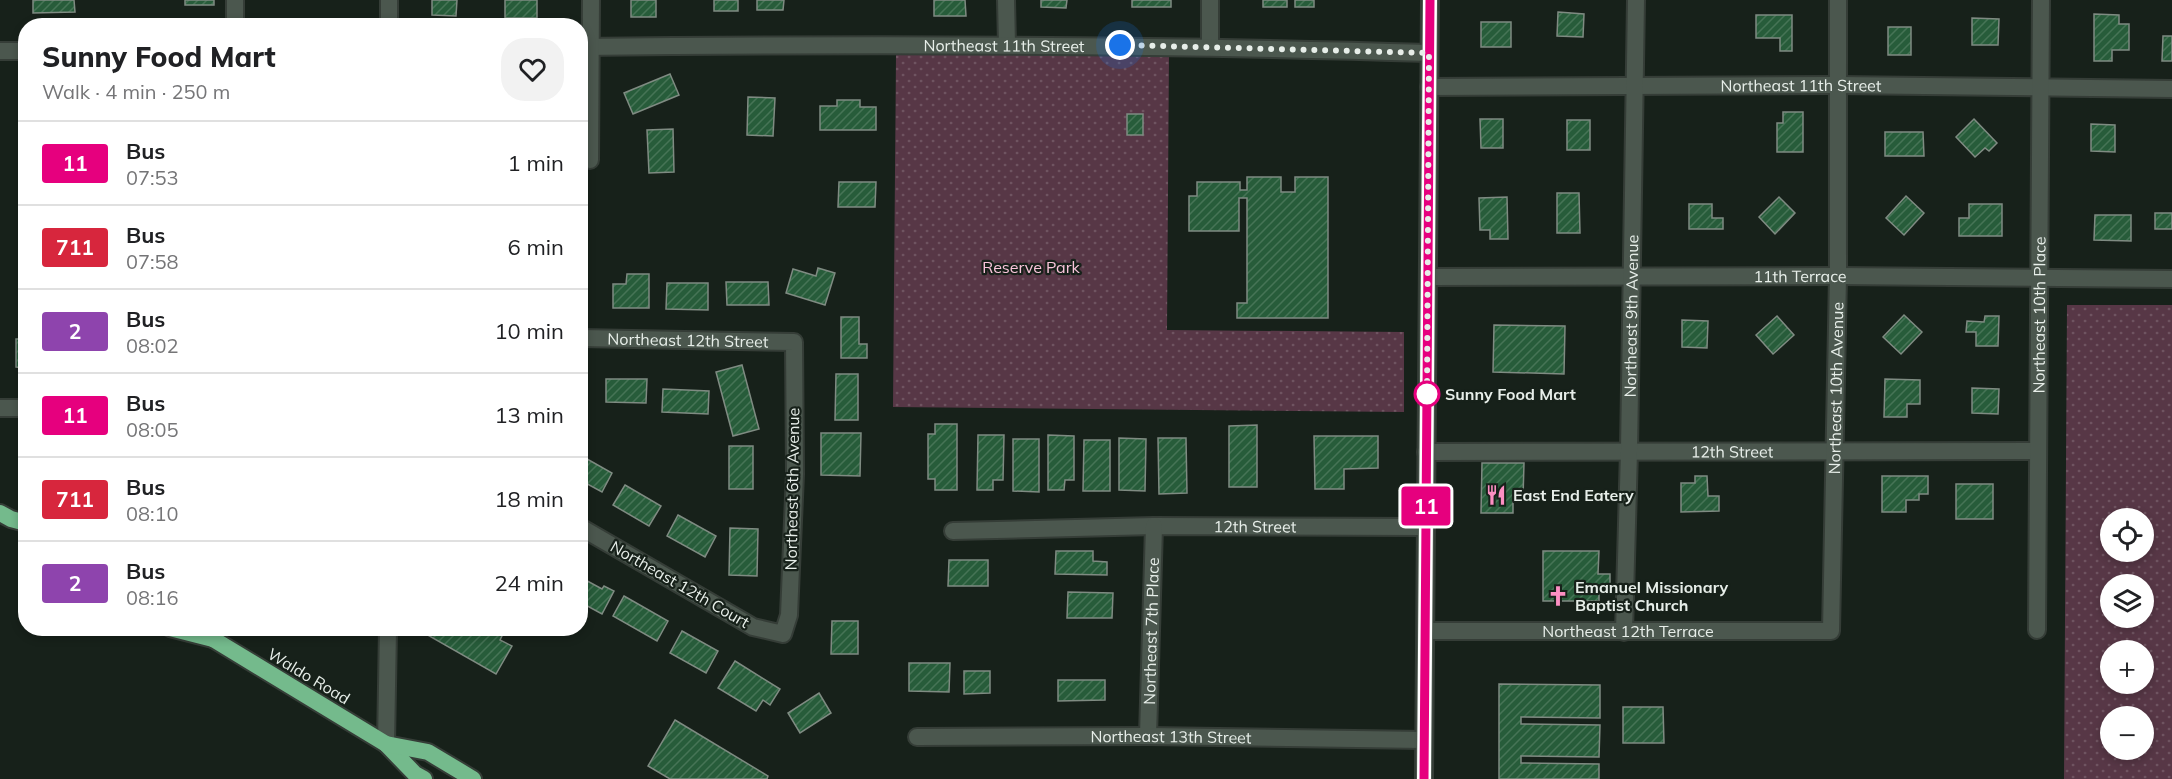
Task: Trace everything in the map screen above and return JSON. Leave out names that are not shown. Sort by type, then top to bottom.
[{"type":"highway","name":"Waldo Road","points":[[212,636],[386,744],[415,774],[424,779]]},
{"type":"highway","name":"Waldo Road","points":[[386,744],[428,752],[473,779]]},
{"type":"street","points":[[235,0],[235,18]]},
{"type":"street","points":[[389,0],[389,18]]},
{"type":"street","points":[[588,28],[591,0]]},
{"type":"street","points":[[1006,0],[1006,45]]},
{"type":"street","points":[[1210,0],[1210,46]]},
{"type":"street","points":[[1424,779],[1430,0]]},
{"type":"street","name":"Northeast 9th Avenue","points":[[1624,632],[1629,451],[1635,0]]},
{"type":"street","name":"Northeast 10th Avenue","points":[[1832,631],[1838,276],[1838,0]]},
{"type":"street","name":"Northeast 10th Place","points":[[2037,630],[2041,0]]},
{"type":"street","name":"Northeast 11th Street","points":[[588,47],[1210,46],[1429,53]]},
{"type":"street","points":[[0,51],[18,51]]},
{"type":"street","name":"Northeast 11th Street","points":[[1429,87],[1838,85],[2172,89]]},
{"type":"street","points":[[588,104],[590,160]]},
{"type":"street","name":"11th Terrace","points":[[1428,277],[1838,276],[2172,279]]},
{"type":"street","name":"Northeast 12th Street","points":[[588,338],[794,342]]},
{"type":"street","name":"Northeast 6th Avenue","points":[[783,634],[789,615],[795,474],[794,342]]},
{"type":"street","points":[[0,408],[18,408]]},
{"type":"street","name":"12th Street","points":[[1426,452],[2037,451]]},
{"type":"street","points":[[953,531],[1154,526]]},
{"type":"street","name":"12th Street","points":[[1154,526],[1426,527]]},
{"type":"street","name":"Northeast 7th Place","points":[[1148,736],[1154,526]]},
{"type":"street","name":"Northeast 12th Court","points":[[588,532],[753,627],[783,634]]},
{"type":"street","name":"Northeast 12th Terrace","points":[[1426,631],[1832,631]]},
{"type":"street","points":[[386,744],[388,636]]},
{"type":"street","name":"Northeast 13th Street","points":[[917,737],[1148,736],[1424,740]]},
{"type":"green space","name":"Reserve Park","points":[[896,55],[1169,55],[1167,330],[1404,332],[1404,412],[893,407]]},
{"type":"green space","points":[[2067,305],[2172,305],[2172,779],[2064,779]]},
{"type":"building","points":[[33,0],[74,0],[75,12],[33,13]]},
{"type":"building","points":[[185,0],[214,0],[214,5],[185,5]]},
{"type":"building","points":[[432,0],[457,0],[456,16],[432,15]]},
{"type":"building","points":[[505,0],[537,0],[537,18],[505,18]]},
{"type":"building","points":[[631,0],[656,0],[656,17],[631,17]]},
{"type":"building","points":[[714,0],[738,0],[738,11],[714,11]]},
{"type":"building","points":[[757,0],[784,0],[783,10],[757,10]]},
{"type":"building","points":[[934,0],[965,0],[966,16],[934,16]]},
{"type":"building","points":[[1041,0],[1067,0],[1066,8],[1041,7]]},
{"type":"building","points":[[1132,0],[1171,0],[1171,7],[1132,7]]},
{"type":"building","points":[[1263,0],[1287,0],[1287,7],[1263,7]]},
{"type":"building","points":[[1295,0],[1314,0],[1314,7],[1295,7]]},
{"type":"building","points":[[1558,12],[1584,14],[1583,37],[1557,36]]},
{"type":"building","points":[[2094,14],[2119,15],[2119,24],[2129,24],[2129,50],[2112,50],[2112,61],[2094,61]]},
{"type":"building","points":[[1756,15],[1792,15],[1792,51],[1780,51],[1780,38],[1756,38]]},
{"type":"building","points":[[1972,18],[1999,19],[1998,45],[1972,45]]},
{"type":"building","points":[[1481,22],[1511,22],[1511,47],[1481,47]]},
{"type":"building","points":[[1888,27],[1911,27],[1911,55],[1888,55]]},
{"type":"building","points":[[2163,36],[2172,36],[2172,61],[2162,61]]},
{"type":"building","points":[[670,74],[679,95],[633,114],[624,93]]},
{"type":"building","points":[[748,97],[775,98],[773,136],[747,135]]},
{"type":"building","points":[[837,100],[860,100],[860,107],[876,107],[876,130],[820,130],[820,106],[837,106]]},
{"type":"building","points":[[1783,112],[1803,112],[1803,152],[1777,152],[1777,123],[1783,123]]},
{"type":"building","points":[[1127,114],[1143,114],[1143,135],[1127,135]]},
{"type":"building","points":[[1480,119],[1503,119],[1503,148],[1481,148]]},
{"type":"building","points":[[1974,119],[1997,143],[1989,151],[1985,148],[1975,157],[1956,137]]},
{"type":"building","points":[[1567,120],[1590,120],[1590,150],[1567,150]]},
{"type":"building","points":[[2091,124],[2115,125],[2115,152],[2091,151]]},
{"type":"building","points":[[673,129],[674,172],[649,173],[647,130]]},
{"type":"building","points":[[1885,132],[1923,132],[1924,156],[1885,156]]},
{"type":"building","points":[[1247,177],[1281,177],[1281,192],[1295,192],[1295,177],[1328,177],[1328,318],[1237,318],[1237,303],[1247,303],[1247,198],[1239,198],[1239,231],[1189,231],[1189,196],[1197,196],[1197,182],[1240,182],[1240,190],[1247,190]]},
{"type":"building","points":[[839,182],[876,182],[875,207],[838,207]]},
{"type":"building","points":[[1557,193],[1579,193],[1580,233],[1557,233]]},
{"type":"building","points":[[1906,196],[1924,213],[1904,235],[1886,218]]},
{"type":"building","points":[[1507,197],[1508,239],[1490,239],[1490,230],[1480,230],[1479,198]]},
{"type":"building","points":[[1779,197],[1795,213],[1775,234],[1759,217]]},
{"type":"building","points":[[1689,204],[1712,204],[1712,218],[1723,218],[1723,229],[1689,229]]},
{"type":"building","points":[[1969,204],[2002,204],[2002,236],[1959,236],[1959,218],[1969,218]]},
{"type":"building","points":[[2155,213],[2172,213],[2172,229],[2155,229]]},
{"type":"building","points":[[2095,215],[2131,215],[2131,241],[2094,240]]},
{"type":"building","points":[[818,268],[835,273],[825,305],[786,293],[793,269],[816,276]]},
{"type":"building","points":[[627,274],[649,274],[649,308],[613,308],[613,284],[626,284]]},
{"type":"building","points":[[726,282],[768,282],[769,305],[727,305]]},
{"type":"building","points":[[667,283],[708,283],[708,310],[666,309]]},
{"type":"building","points":[[1904,315],[1922,332],[1901,354],[1883,337]]},
{"type":"building","points":[[1777,316],[1794,335],[1773,354],[1756,335]]},
{"type":"building","points":[[1985,316],[1999,316],[1998,346],[1976,346],[1976,332],[1966,332],[1967,321],[1984,322]]},
{"type":"building","points":[[841,317],[859,317],[859,344],[867,344],[867,358],[841,358]]},
{"type":"building","points":[[1682,320],[1708,321],[1707,348],[1682,347]]},
{"type":"building","points":[[1494,325],[1565,326],[1564,374],[1493,372]]},
{"type":"building","points":[[16,339],[18,339],[18,367],[16,367]]},
{"type":"building","points":[[742,365],[759,429],[733,436],[716,372]]},
{"type":"building","points":[[836,374],[858,374],[858,420],[835,420]]},
{"type":"building","points":[[606,379],[647,379],[646,403],[606,402]]},
{"type":"building","points":[[1885,379],[1920,380],[1920,404],[1907,404],[1907,417],[1884,417]]},
{"type":"building","points":[[1972,388],[1999,389],[1998,414],[1972,413]]},
{"type":"building","points":[[663,389],[709,391],[708,414],[662,412]]},
{"type":"building","points":[[935,424],[957,424],[957,490],[935,490],[935,479],[928,479],[928,434],[935,434]]},
{"type":"building","points":[[1257,425],[1257,487],[1229,487],[1229,426]]},
{"type":"building","points":[[821,433],[861,433],[860,476],[821,475]]},
{"type":"building","points":[[978,435],[1004,435],[1003,480],[993,480],[993,490],[977,490]]},
{"type":"building","points":[[1048,435],[1074,436],[1074,480],[1065,480],[1064,490],[1048,490]]},
{"type":"building","points":[[1314,436],[1378,436],[1378,468],[1344,469],[1344,489],[1315,489]]},
{"type":"building","points":[[1119,438],[1146,439],[1145,491],[1119,490]]},
{"type":"building","points":[[1158,438],[1186,438],[1187,493],[1159,494]]},
{"type":"building","points":[[1013,439],[1039,439],[1039,492],[1013,491]]},
{"type":"building","points":[[1084,440],[1110,440],[1110,491],[1083,491]]},
{"type":"building","points":[[729,446],[753,446],[753,489],[729,489]]},
{"type":"building","points":[[588,460],[612,473],[602,492],[588,484]]},
{"type":"building","points":[[1482,463],[1524,463],[1523,498],[1513,498],[1513,513],[1481,513]]},
{"type":"building","points":[[1695,476],[1707,476],[1708,496],[1719,496],[1719,511],[1681,512],[1681,483],[1695,483]]},
{"type":"building","points":[[1882,476],[1928,476],[1928,494],[1919,494],[1919,500],[1906,500],[1906,512],[1882,512]]},
{"type":"building","points":[[1956,484],[1993,484],[1993,519],[1956,519]]},
{"type":"building","points":[[625,485],[661,506],[649,526],[613,505]]},
{"type":"building","points":[[678,515],[716,536],[705,557],[667,536]]},
{"type":"building","points":[[730,528],[758,529],[757,576],[729,575]]},
{"type":"building","points":[[1056,551],[1093,551],[1093,561],[1107,562],[1107,575],[1055,574]]},
{"type":"building","points":[[1543,551],[1599,551],[1598,574],[1610,574],[1610,592],[1599,591],[1599,601],[1543,601]]},
{"type":"building","points":[[949,560],[988,560],[988,586],[948,586]]},
{"type":"building","points":[[588,581],[602,589],[604,586],[614,591],[602,614],[588,606]]},
{"type":"building","points":[[1068,592],[1113,593],[1112,618],[1067,618]]},
{"type":"building","points":[[624,596],[668,621],[657,641],[613,616]]},
{"type":"building","points":[[832,621],[858,621],[858,654],[831,654]]},
{"type":"building","points":[[682,631],[718,651],[706,673],[670,653]]},
{"type":"building","points":[[429,636],[502,636],[500,640],[512,646],[496,674]]},
{"type":"building","points":[[735,661],[780,689],[770,705],[763,700],[756,711],[718,688]]},
{"type":"building","points":[[909,663],[950,663],[949,692],[909,691]]},
{"type":"building","points":[[964,671],[990,671],[990,693],[964,694]]},
{"type":"building","points":[[1058,680],[1105,680],[1105,700],[1058,701]]},
{"type":"building","points":[[1499,684],[1600,685],[1600,718],[1521,717],[1521,724],[1600,725],[1599,757],[1521,756],[1521,763],[1599,764],[1599,779],[1499,779]]},
{"type":"building","points":[[819,693],[831,713],[800,733],[788,713]]},
{"type":"building","points":[[1623,707],[1663,707],[1664,743],[1623,743]]},
{"type":"building","points":[[675,720],[768,776],[767,779],[670,779],[648,766]]},
{"type":"bus line","name":"11","points":[[1424,779],[1430,0]]},
{"type":"place","name":"Sunny Food Mart","points":[[1427,394]]},
{"type":"place","name":"East End Eatery","points":[[1496,495]]},
{"type":"place","name":"Emanuel Missionary Baptist Church","points":[[1558,596]]},
{"type":"route","points":[[1120,45],[1429,53],[1427,394]]}]
